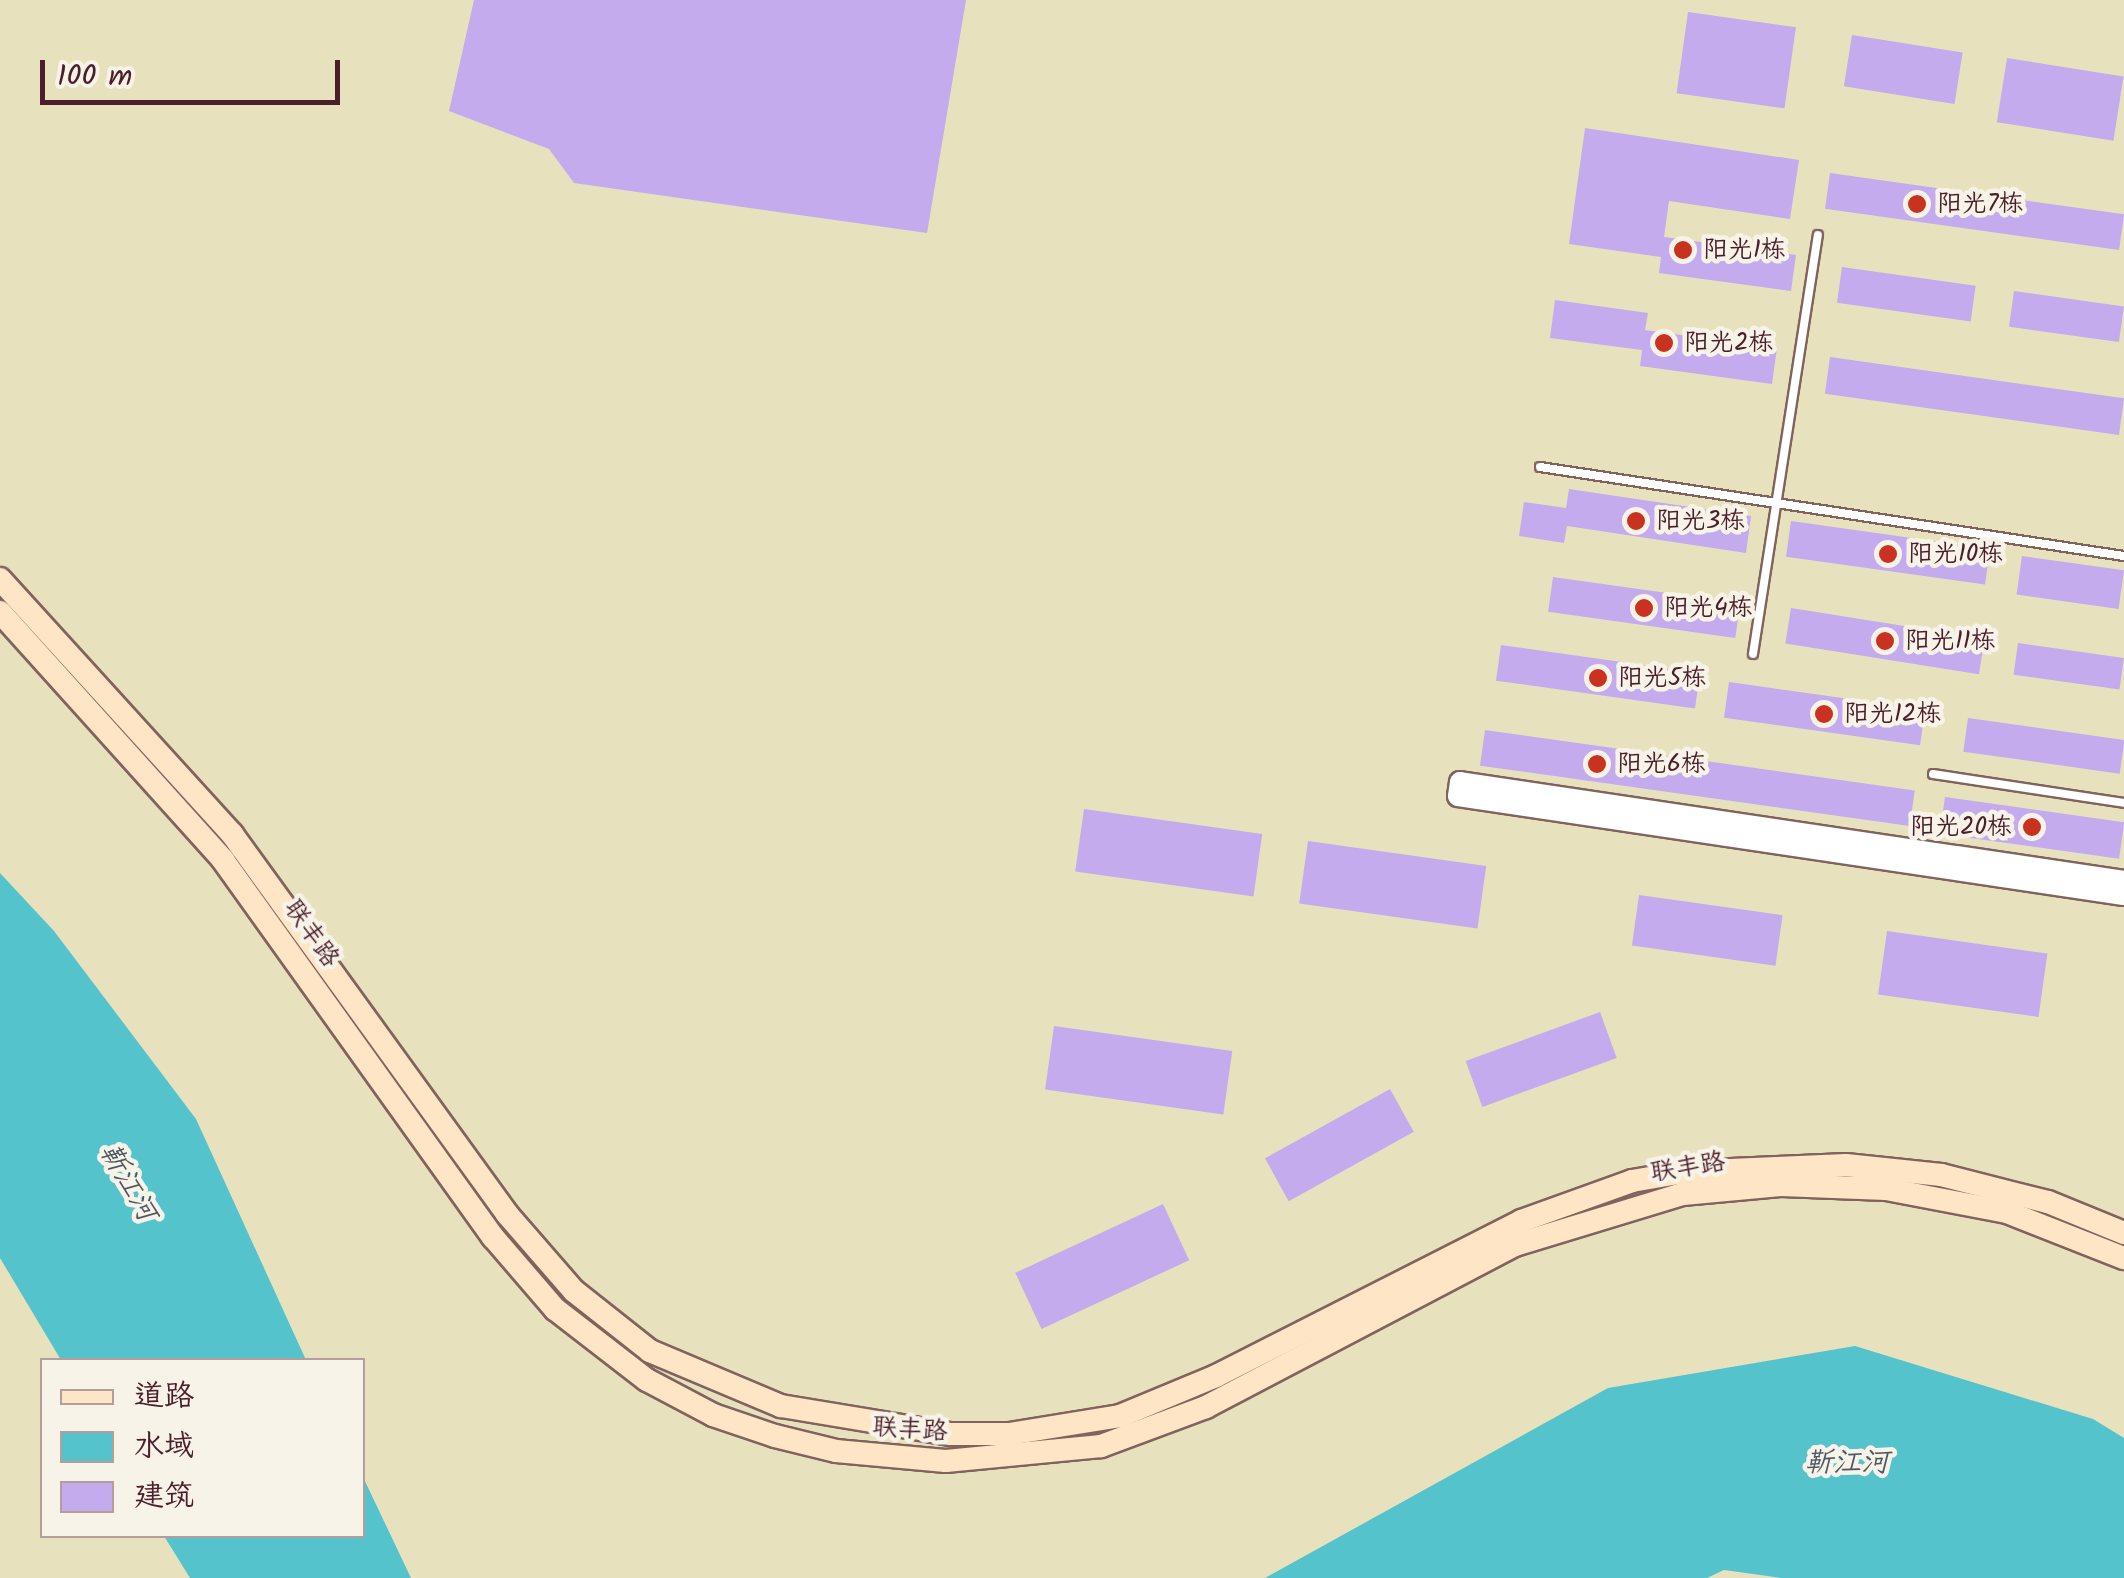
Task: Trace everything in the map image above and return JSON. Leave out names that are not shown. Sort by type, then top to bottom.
[{"type":"main road","name":"联丰路","points":[[0,580],[232,834],[508,1214],[574,1291],[650,1351],[781,1406],[951,1434],[1009,1434],[1120,1416],[1216,1376],[1521,1220],[1632,1181],[1684,1172],[1810,1165],[1926,1173],[2048,1202],[2124,1233]]},
{"type":"main road","name":"联丰路","points":[[0,612],[222,860],[493,1238],[555,1309],[647,1380],[713,1415],[775,1436],[836,1452],[946,1461],[1100,1446],[1206,1407],[1515,1245],[1683,1194],[1781,1185],[1886,1189],[2007,1212],[2124,1258]]},
{"type":"street","points":[[2124,881],[1460,782],[1458,796],[2124,895]]},
{"type":"lane","points":[[1753,654],[1818,235]]},
{"type":"lane","points":[[1540,467],[2124,556]]},
{"type":"lane","points":[[1933,774],[2124,802]]},
{"type":"water","name":"靳江河","points":[[0,873],[54,931],[196,1119],[305,1358],[60,1358],[0,1258]]},
{"type":"water","name":"靳江河","points":[[1855,1346],[2093,1419],[2124,1438],[2124,1578],[1781,1578],[1724,1570],[1707,1578],[1265,1578],[1608,1388]]},
{"type":"water","points":[[365,1481],[411,1578],[190,1578],[165,1538],[365,1538]]},
{"type":"building","points":[[474,0],[966,0],[927,233],[574,183],[549,149],[449,111]]},
{"type":"building","points":[[1688,12],[1796,27],[1785,108],[1677,93]]},
{"type":"building","points":[[1852,35],[1963,53],[1954,104],[1844,86]]},
{"type":"building","points":[[2007,58],[2124,76],[2113,141],[1997,122]]},
{"type":"building","points":[[1585,128],[1799,160],[1790,219],[1669,201],[1664,237],[1796,255],[1791,291],[1659,273],[1661,257],[1569,244]]},
{"type":"building","name":"阳光7栋","points":[[1830,173],[2124,214],[2119,250],[1825,209]]},
{"type":"building","points":[[1842,267],[1976,286],[1971,321],[1837,303]]},
{"type":"building","points":[[2014,291],[2124,306],[2119,342],[2009,327]]},
{"type":"building","name":"阳光2栋","points":[[1555,300],[1648,313],[1645,330],[1777,348],[1772,384],[1640,366],[1642,350],[1550,338]]},
{"type":"building","points":[[1830,357],[2124,398],[2119,435],[1825,394]]},
{"type":"building","name":"阳光3栋","points":[[1569,489],[1751,516],[1746,553],[1567,526],[1564,543],[1519,536],[1524,502],[1566,508]]},
{"type":"building","name":"阳光10栋","points":[[1791,521],[1990,549],[1985,585],[1786,557]]},
{"type":"building","points":[[2022,556],[2124,570],[2119,609],[2017,595]]},
{"type":"building","name":"阳光4栋","points":[[1553,577],[1740,603],[1735,638],[1548,612]]},
{"type":"building","name":"阳光11栋","points":[[1791,608],[1985,639],[1979,674],[1785,644]]},
{"type":"building","points":[[2018,643],[2124,658],[2120,690],[2014,675]]},
{"type":"building","name":"阳光5栋","points":[[1501,645],[1700,673],[1695,709],[1496,681]]},
{"type":"building","name":"阳光12栋","points":[[1729,682],[1925,710],[1920,745],[1724,718]]},
{"type":"building","points":[[1968,718],[2124,740],[2120,774],[1963,752]]},
{"type":"building","points":[[1485,730],[1915,790],[1910,826],[1480,766]]},
{"type":"building","name":"阳光20栋","points":[[1945,797],[2124,822],[2119,859],[1940,834]]},
{"type":"building","points":[[1084,809],[1262,834],[1253,896],[1075,871]]},
{"type":"building","points":[[1308,841],[1486,866],[1477,928],[1299,903]]},
{"type":"building","points":[[1639,895],[1783,915],[1775,966],[1632,946]]},
{"type":"building","points":[[1887,931],[2047,954],[2039,1017],[1878,994]]},
{"type":"building","points":[[1600,1012],[1617,1058],[1482,1107],[1466,1061]]},
{"type":"building","points":[[1054,1026],[1232,1051],[1223,1114],[1045,1089]]},
{"type":"building","points":[[1390,1089],[1414,1132],[1289,1201],[1265,1158]]},
{"type":"building","points":[[1163,1204],[1189,1260],[1041,1329],[1015,1273]]},
{"type":"place","name":"阳光7栋","points":[[1917,204]]},
{"type":"place","name":"阳光1栋","points":[[1683,250]]},
{"type":"place","name":"阳光2栋","points":[[1664,343]]},
{"type":"place","name":"阳光3栋","points":[[1636,521]]},
{"type":"place","name":"阳光10栋","points":[[1888,554]]},
{"type":"place","name":"阳光4栋","points":[[1644,608]]},
{"type":"place","name":"阳光11栋","points":[[1885,641]]},
{"type":"place","name":"阳光5栋","points":[[1598,678]]},
{"type":"place","name":"阳光12栋","points":[[1824,714]]},
{"type":"place","name":"阳光6栋","points":[[1597,764]]},
{"type":"place","name":"阳光20栋","points":[[2032,827]]}]
